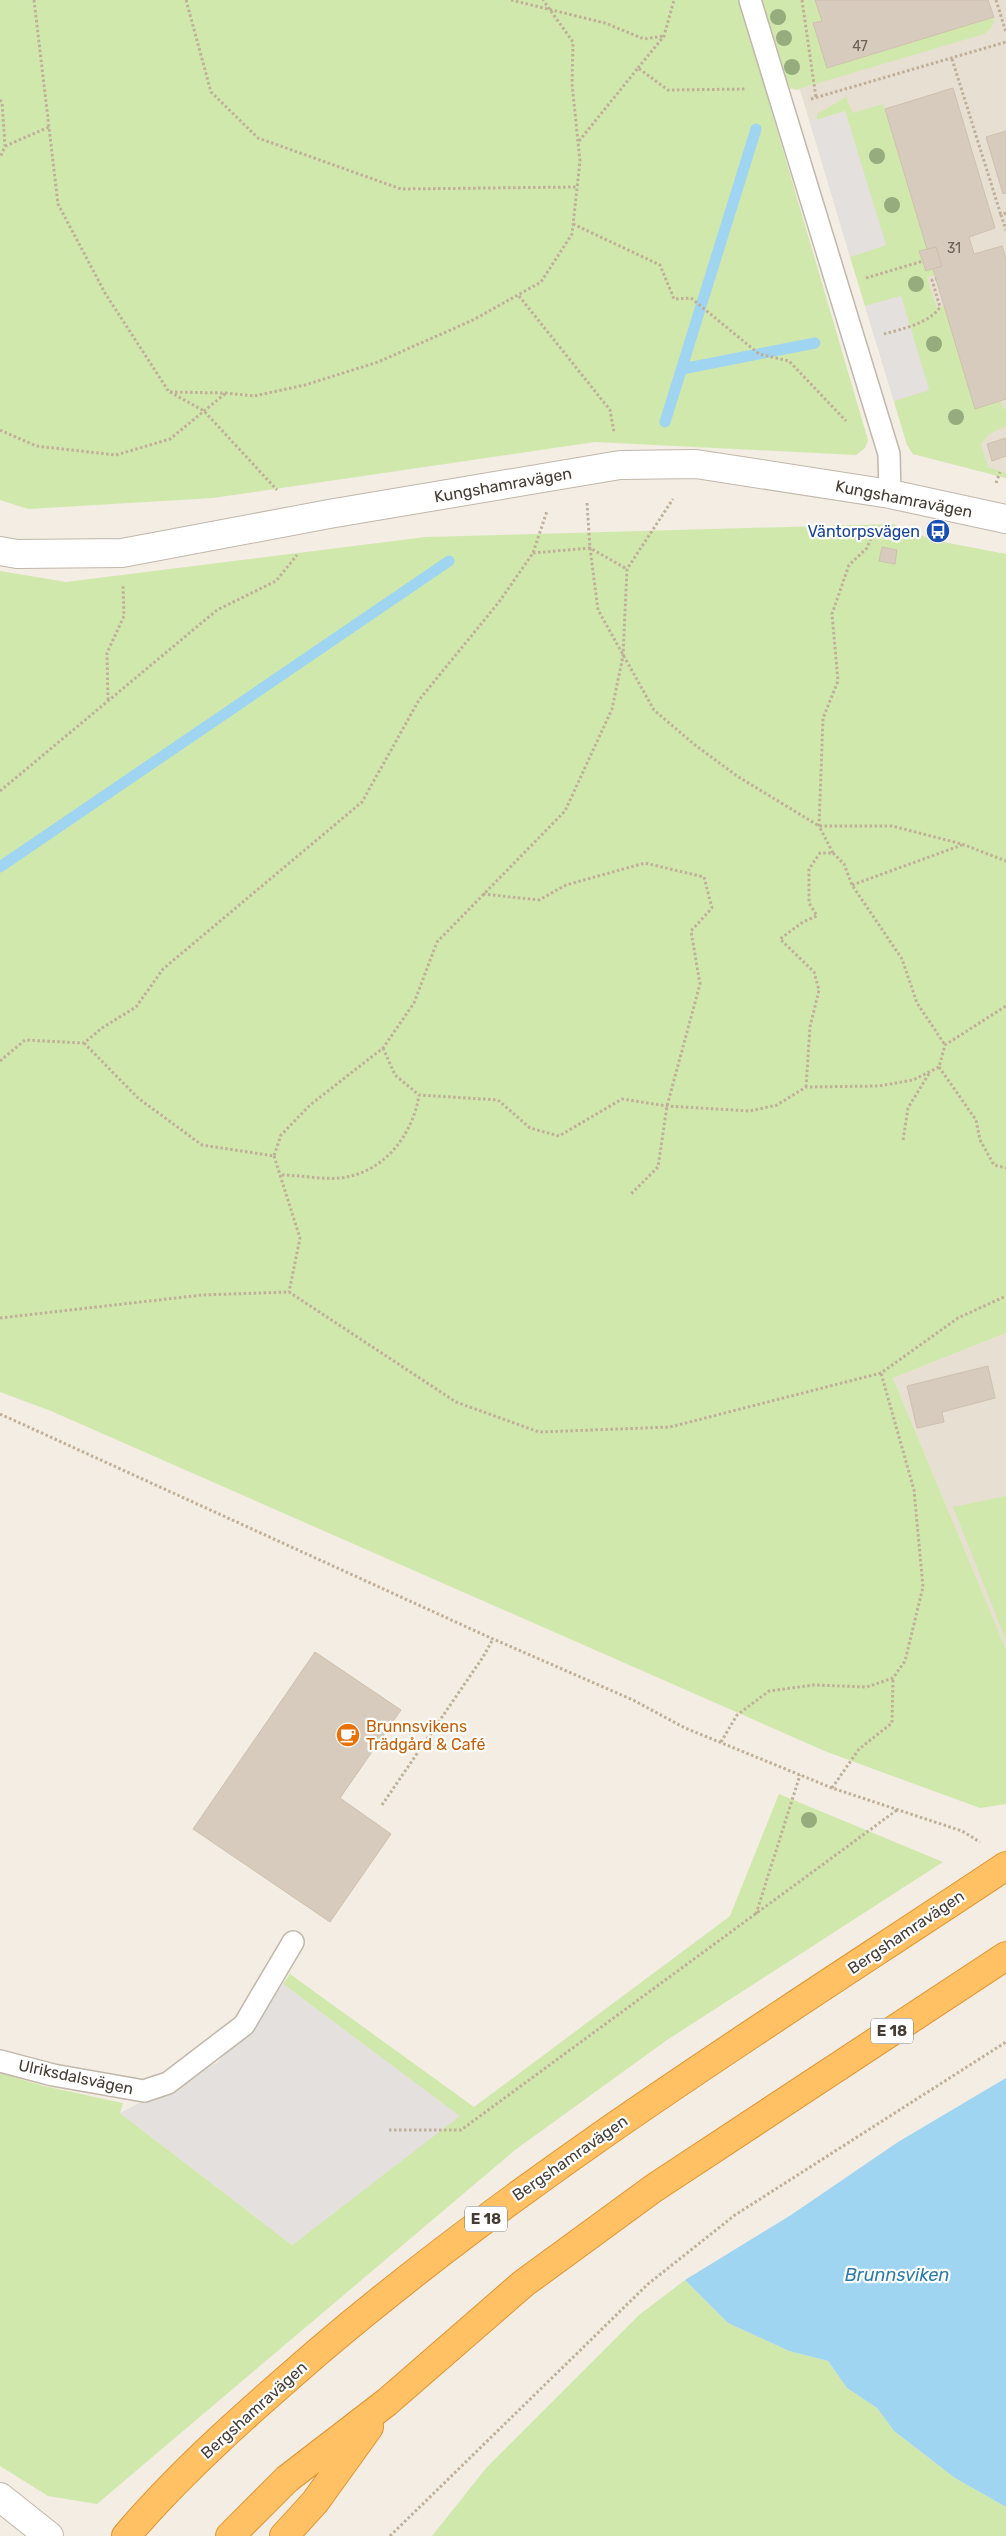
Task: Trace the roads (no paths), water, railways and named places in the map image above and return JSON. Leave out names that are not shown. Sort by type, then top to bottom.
[{"type":"highway","name":"Bergshamravägen","points":[[126,2536],[241,2419],[398,2286],[543,2176],[1006,1866]]},
{"type":"highway","name":"E 18","points":[[230,2536],[287,2479],[387,2402],[524,2283],[654,2188],[1006,1956]]},
{"type":"highway","points":[[284,2536],[315,2502],[387,2402]]},
{"type":"street","name":"Kungshamravägen","points":[[0,551],[17,554],[122,553],[317,517],[620,465],[696,464],[890,494],[1006,519]]},
{"type":"street","points":[[0,2497],[49,2536]]},
{"type":"lane","points":[[750,0],[773,81],[889,454],[890,494]]},
{"type":"lane","name":"Ulriksdalsvägen","points":[[0,2060],[53,2075],[144,2091],[168,2083],[244,2025],[293,1942]]},
{"type":"water","name":"Brunnsviken","points":[[1006,2078],[1006,2507],[955,2478],[894,2431],[877,2408],[847,2388],[828,2361],[789,2351],[728,2323],[685,2280],[791,2215],[898,2142]]},
{"type":"waterway","points":[[665,422],[756,129]]},
{"type":"waterway","points":[[682,369],[815,343]]},
{"type":"waterway","points":[[0,867],[449,561]]},
{"type":"place","name":"Väntorpsvägen","points":[[938,531]]},
{"type":"place","name":"Brunnsvikens Trädgård & Café","points":[[348,1735]]}]
